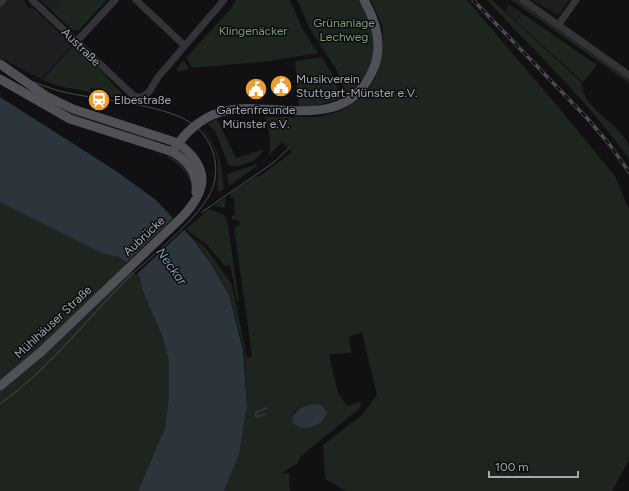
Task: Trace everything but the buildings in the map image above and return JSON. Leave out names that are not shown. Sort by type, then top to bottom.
[{"type":"main road","points":[[173,152],[178,143],[189,131],[202,121],[219,113],[237,109],[313,111],[326,109],[346,101],[364,86],[374,68],[377,58],[378,33],[364,0]]},
{"type":"main road","points":[[0,64],[46,96],[73,109],[178,143],[195,159]]},
{"type":"main road","points":[[0,79],[70,119],[173,152],[186,162],[194,174],[196,189],[193,203]]},
{"type":"main road","name":"Aubrücke","points":[[121,275],[184,215],[198,198],[202,183],[200,168],[189,143],[189,131]]},
{"type":"main road","name":"Mühlhäuser Straße","points":[[0,386],[42,351],[121,275]]},
{"type":"street","points":[[0,3],[3,0]]},
{"type":"street","name":"Austraße","points":[[32,0],[130,94],[135,97],[142,97],[149,92],[158,77],[184,45]]},
{"type":"street","points":[[76,42],[115,0]]},
{"type":"street","points":[[136,0],[184,45],[224,0]]},
{"type":"street","points":[[524,0],[629,74]]},
{"type":"street","points":[[559,24],[576,0]]},
{"type":"shaded area","points":[[6,0],[24,0],[30,9],[32,7],[73,45],[41,79],[0,58],[0,7]]},
{"type":"shaded area","points":[[40,0],[61,0],[51,10]]},
{"type":"shaded area","points":[[532,0],[569,0],[560,14],[556,14]]},
{"type":"shaded area","points":[[509,4],[523,14],[517,22],[505,11]]},
{"type":"green space","points":[[61,0],[107,0],[79,30],[72,30],[51,10]]},
{"type":"green space","name":"Klingenäcker","points":[[236,0],[290,0],[303,30],[318,53],[269,61],[193,68],[186,58],[231,8]]},
{"type":"green space","name":"Grünanlage Lechweg","points":[[297,0],[360,0],[371,27],[374,39],[374,51],[372,62],[367,73],[359,84],[347,95],[336,69],[310,29]]},
{"type":"green space","points":[[371,0],[467,0],[615,176],[629,210],[629,460],[612,491],[346,491],[325,479],[323,445],[362,415],[377,395],[362,332],[349,337],[351,353],[329,354],[338,393],[347,406],[360,402],[362,403],[360,408],[300,457],[298,463],[282,473],[289,473],[290,491],[224,491],[239,455],[247,406],[244,350],[229,295],[213,265],[192,237],[206,248],[232,285],[247,358],[252,356],[234,228],[239,225],[240,221],[232,219],[232,216],[235,215],[234,198],[230,198],[231,193],[255,177],[260,176],[292,152],[282,142],[268,157],[270,142],[265,117],[319,117],[341,111],[363,96],[375,79],[383,49],[383,28]],"holes":[[[317,404],[296,427],[293,421],[295,411],[304,406]]]},
{"type":"green space","points":[[487,0],[492,0],[582,83],[588,101],[618,130],[629,146],[629,159],[579,97]]},
{"type":"green space","points":[[511,0],[519,0],[620,70],[629,77],[629,83]]},
{"type":"green space","points":[[523,14],[597,65],[583,82],[517,22]]},
{"type":"green space","points":[[74,45],[92,61],[123,95],[124,98],[122,99],[103,95],[103,91],[91,88],[90,92],[59,86],[42,80]]},
{"type":"green space","points":[[322,57],[342,98],[315,106],[299,106],[295,61]]},
{"type":"green space","points":[[184,60],[189,69],[179,72],[176,69]]},
{"type":"green space","points":[[1,76],[72,114],[155,140],[154,142],[72,116],[43,102],[1,78]]},
{"type":"green space","points":[[217,119],[236,158],[264,149],[261,154],[249,163],[239,166],[229,166],[215,131],[207,124]]},
{"type":"green space","points":[[204,130],[217,151],[219,158],[224,189],[220,192],[217,190],[217,158]]},
{"type":"green space","points":[[168,153],[178,160],[185,168],[191,178],[193,190],[187,174],[167,157]]},
{"type":"green space","points":[[256,164],[257,166],[229,186],[227,175],[229,173]]},
{"type":"green space","points":[[225,198],[226,203],[224,208],[214,206]]},
{"type":"green space","points":[[0,199],[125,261],[140,278],[142,289],[163,338],[169,362],[169,396],[165,428],[138,491],[0,491]]},
{"type":"green space","points":[[209,209],[224,215],[227,219],[239,301],[237,301],[230,265],[225,266],[208,246],[186,229]]},
{"type":"water","name":"Neckar","points":[[0,97],[116,171],[156,200],[192,238],[212,265],[229,295],[243,350],[247,406],[239,455],[224,491],[138,491],[165,428],[169,396],[169,362],[163,338],[142,289],[140,278],[125,261],[118,257],[102,253],[0,202]]},
{"type":"water","points":[[317,404],[321,405],[327,412],[322,421],[317,425],[301,428],[292,423],[294,422],[292,421],[293,417],[298,410],[304,406]]},
{"type":"pier","points":[[174,217],[185,229],[136,275],[125,264]]},
{"type":"waterway","points":[[266,414],[256,417],[256,412],[267,408]]},
{"type":"tram line","points":[[0,68],[59,91],[146,106],[178,116],[198,128],[204,135],[212,151],[216,169],[213,187],[199,210],[188,223],[127,279],[35,376],[0,404]]},
{"type":"tram line","points":[[202,212],[273,163],[289,148]]},
{"type":"railway","points":[[473,0],[587,118],[610,145],[629,172]]},
{"type":"place","name":"Musikverein Stuttgart-Münster e.V.","points":[[281,86]]},
{"type":"place","name":"Gartenfreunde Münster e.V.","points":[[256,89]]},
{"type":"place","name":"Elbestraße","points":[[99,100]]}]
